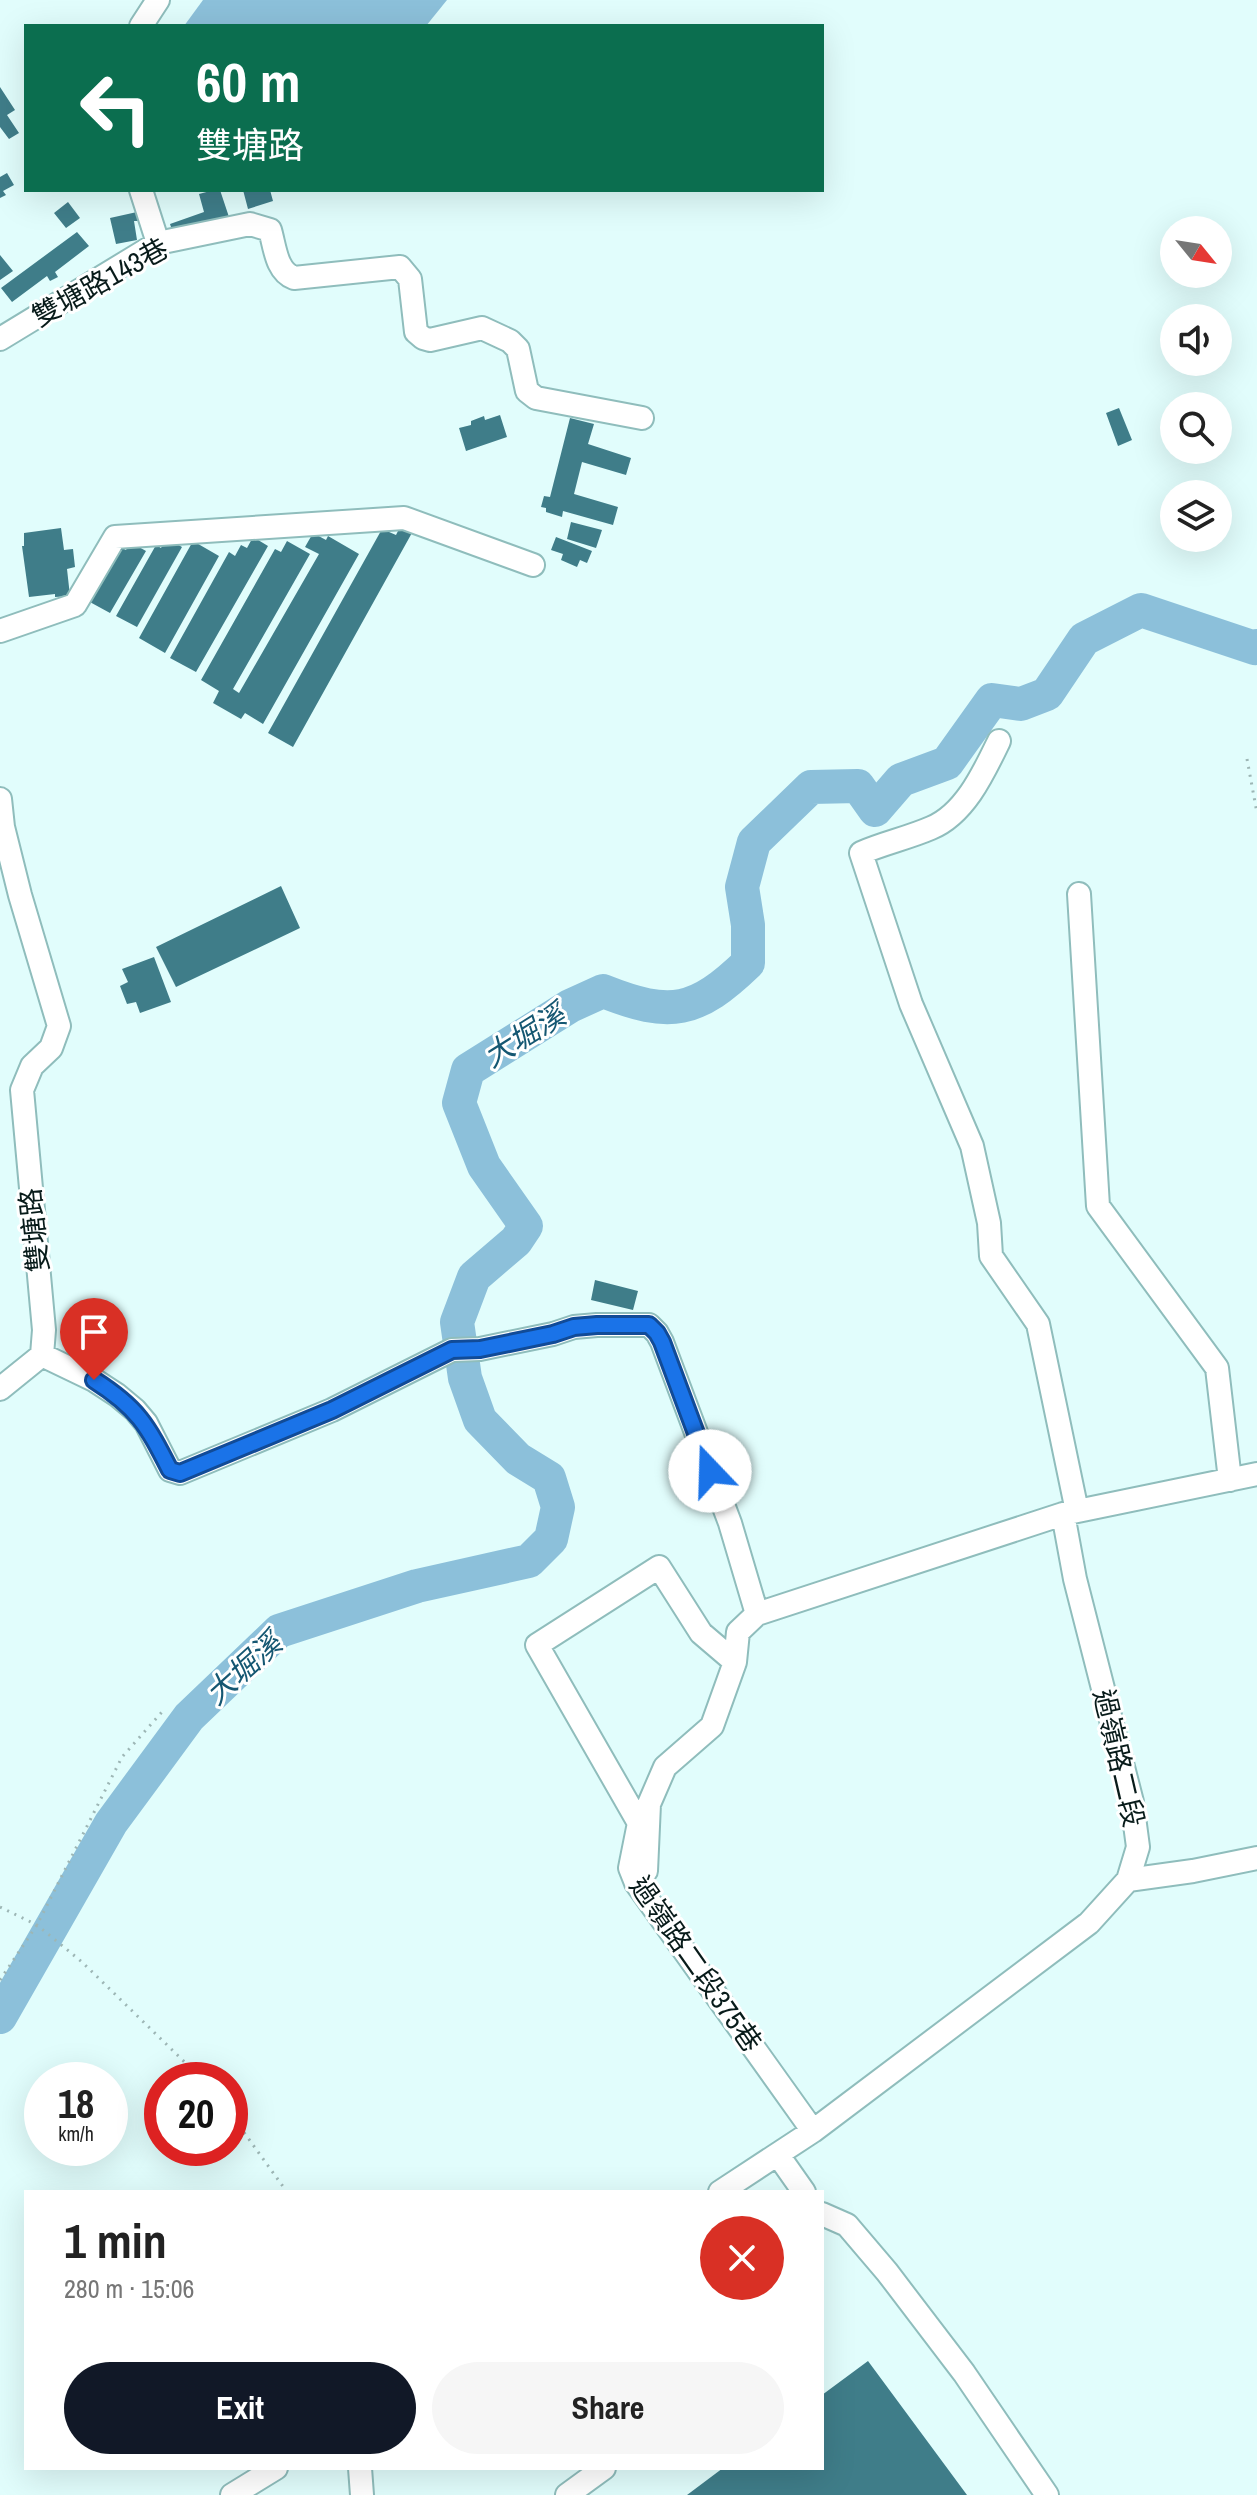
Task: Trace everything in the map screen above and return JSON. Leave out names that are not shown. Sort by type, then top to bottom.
[{"type":"street","points":[[142,24],[158,0]]},
{"type":"street","points":[[142,192],[158,243]]},
{"type":"street","name":"雙塘路143巷","points":[[0,339],[158,243],[250,224],[270,230],[281,269],[286,275],[294,278],[400,267],[410,279],[416,332],[423,338],[430,340],[482,328],[510,341],[518,349],[527,391],[536,398],[642,418]]},
{"type":"street","points":[[0,631],[75,605],[115,537],[404,518],[533,565]]},
{"type":"street","name":"過嶺路二段","points":[[728,2190],[752,2184],[778,2155],[1089,1923],[1128,1880],[1138,1847],[1132,1802],[1075,1579],[1070,1512],[1038,1324],[991,1256],[989,1223],[972,1146],[911,1004],[861,853],[933,828],[946,820],[959,808],[984,771],[999,741]]},
{"type":"street","name":"雙塘路","points":[[0,799],[3,827],[20,895],[59,1026],[51,1048],[32,1066],[22,1090],[44,1330],[42,1355]]},
{"type":"street","points":[[1079,894],[1098,1206],[1217,1368],[1230,1480]]},
{"type":"street","points":[[0,1389],[42,1355],[117,1395],[146,1423],[170,1470],[180,1473],[332,1410],[452,1350],[480,1349],[574,1327],[649,1325],[657,1333],[730,1523],[757,1614]]},
{"type":"street","points":[[636,1883],[646,1871],[649,1804],[665,1767],[712,1726],[735,1662],[738,1632],[757,1614],[1070,1512],[1257,1474]]},
{"type":"street","name":"過嶺路二段375巷","points":[[735,1662],[701,1633],[659,1567],[537,1645],[639,1823],[630,1868],[636,1883],[813,2131]]},
{"type":"street","points":[[1128,1880],[1257,1858]]},
{"type":"street","points":[[778,2155],[803,2190]]},
{"type":"street","points":[[824,2215],[847,2225],[887,2272],[964,2373],[1047,2495]]},
{"type":"street","points":[[232,2495],[273,2470]]},
{"type":"street","points":[[360,2470],[362,2495]]},
{"type":"street","points":[[567,2495],[601,2470]]},
{"type":"path","points":[[1247,759],[1257,813]]},
{"type":"path","points":[[0,1980],[37,1925],[122,1757],[162,1712]]},
{"type":"path","points":[[0,1907],[37,1925],[114,1991],[185,2062]]},
{"type":"path","points":[[248,2138],[286,2190]]},
{"type":"water","points":[[203,0],[447,0],[428,24],[185,24]]},
{"type":"building","points":[[0,87],[15,110],[7,115],[19,133],[9,139],[0,127]]},
{"type":"building","points":[[7,173],[14,185],[3,191],[6,195],[0,198],[0,177]]},
{"type":"building","points":[[221,192],[231,223],[175,239],[170,224],[204,212],[199,194]]},
{"type":"building","points":[[244,192],[271,192],[273,201],[248,209]]},
{"type":"building","points":[[68,202],[80,218],[66,228],[54,213]]},
{"type":"building","points":[[137,212],[140,221],[134,221],[137,240],[116,244],[110,218]]},
{"type":"building","points":[[77,232],[89,246],[55,272],[58,277],[50,281],[47,276],[12,302],[1,288]]},
{"type":"building","points":[[0,255],[13,271],[0,280]]},
{"type":"building","points":[[1119,408],[1132,440],[1118,446],[1106,413]]},
{"type":"building","points":[[500,415],[507,437],[466,451],[459,428],[471,425],[471,421],[484,416],[485,420]]},
{"type":"building","points":[[570,418],[594,424],[588,444],[631,458],[626,475],[582,462],[574,494],[618,507],[613,525],[563,511],[562,517],[541,507],[544,496],[550,497]]},
{"type":"building","points":[[571,522],[602,530],[596,548],[567,539]]},
{"type":"building","points":[[400,527],[413,531],[293,747],[268,733],[382,529],[396,535]]},
{"type":"building","points":[[61,528],[64,550],[73,549],[75,567],[67,569],[70,596],[29,597],[22,546],[24,533]]},
{"type":"building","points":[[313,533],[326,540],[328,536],[359,554],[263,724],[245,713],[241,719],[213,703],[219,691],[201,680],[275,549],[281,552],[287,541],[310,554],[233,689],[239,693],[319,554],[305,547]]},
{"type":"building","points":[[253,537],[268,546],[196,672],[170,658],[229,552],[235,556],[241,545],[247,548]]},
{"type":"building","points":[[556,537],[592,551],[587,563],[580,560],[577,567],[561,560],[563,554],[551,550]]},
{"type":"building","points":[[166,538],[182,547],[137,627],[116,616],[156,545],[161,548]]},
{"type":"building","points":[[193,541],[219,556],[165,653],[139,638]]},
{"type":"building","points":[[130,542],[146,551],[110,613],[88,601],[120,547],[126,550]]},
{"type":"building","points":[[281,886],[300,928],[176,987],[156,947]]},
{"type":"building","points":[[154,957],[171,1002],[140,1013],[136,1002],[127,1004],[120,986],[128,982],[122,969]]},
{"type":"building","points":[[595,1280],[638,1291],[633,1310],[591,1300]]},
{"type":"building","points":[[868,2361],[967,2495],[687,2495],[720,2470],[824,2470],[824,2394]]},
{"type":"waterway","name":"大堀溪","points":[[0,2017],[111,1823],[189,1717],[279,1631],[417,1586],[529,1561],[551,1539],[558,1507],[549,1478],[518,1459],[480,1420],[465,1378],[457,1322],[474,1277],[516,1241],[526,1226],[484,1166],[459,1103],[468,1070],[570,1006],[603,991],[627,1000],[665,1007],[682,1006],[713,992],[748,963],[748,925],[742,887],[754,842],[811,787],[858,786],[875,810],[901,780],[947,763],[992,700],[1021,704],[1047,694],[1084,639],[1141,610],[1255,648],[1257,646]]},
{"type":"route","points":[[94,1380],[135,1410],[146,1423],[170,1470],[180,1473],[332,1410],[452,1350],[480,1349],[574,1327],[649,1325],[662,1342],[710,1471]]}]
